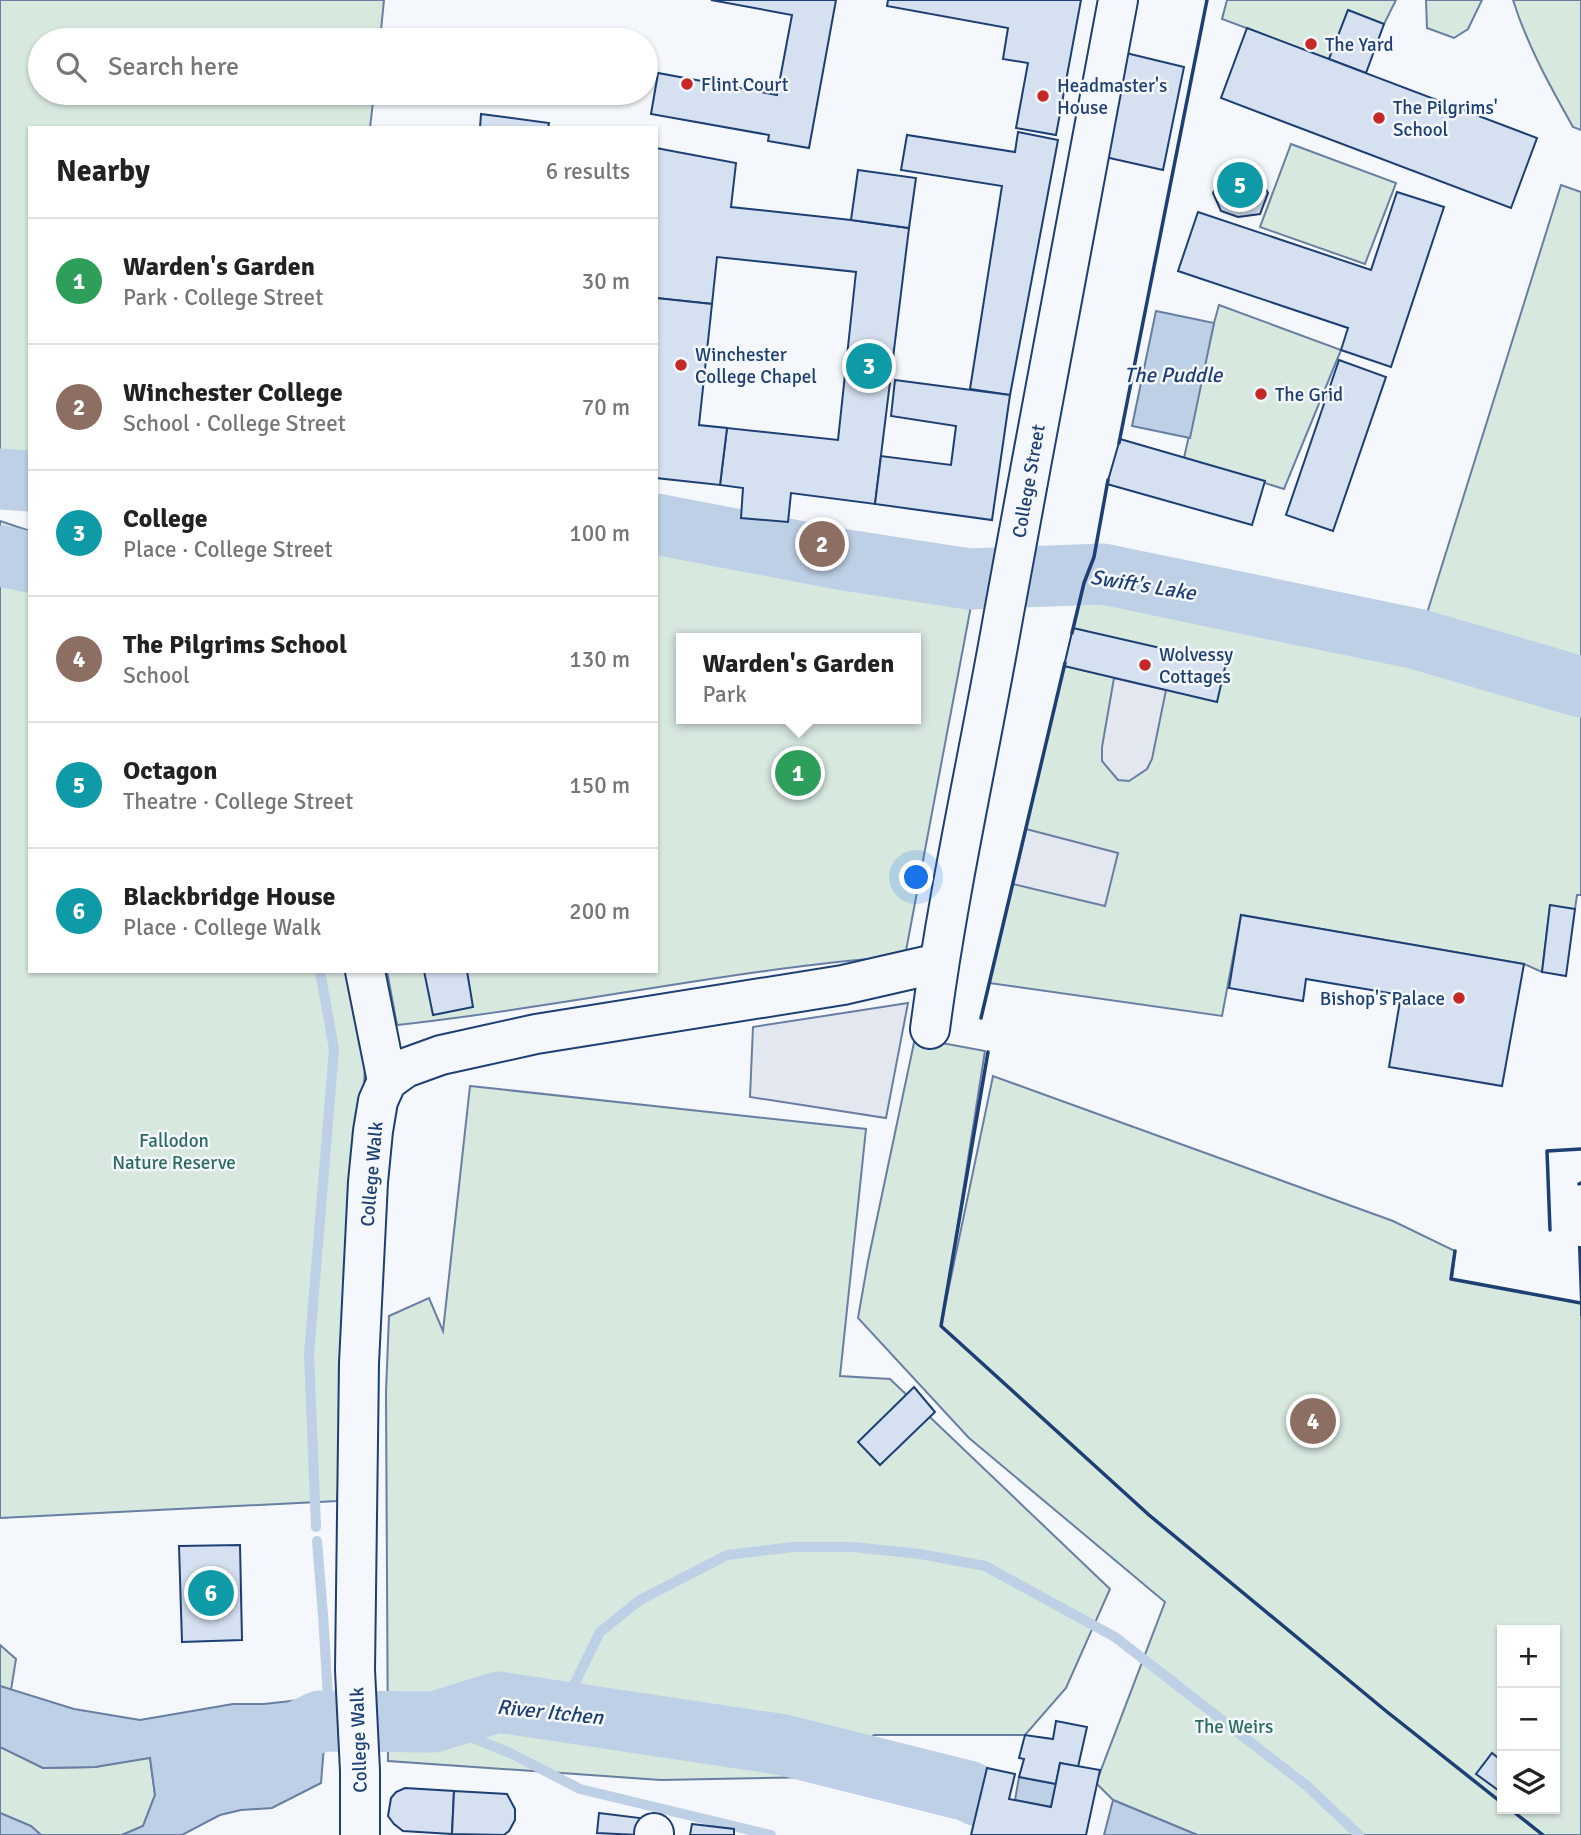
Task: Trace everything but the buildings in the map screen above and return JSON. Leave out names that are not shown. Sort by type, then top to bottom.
[{"type":"street","name":"College Street","points":[[930,1029],[939,963],[1073,229],[1118,0]]},
{"type":"street","points":[[365,973],[387,1081],[405,1068],[441,1055],[536,1034],[844,985],[939,963]]},
{"type":"street","name":"College Walk","points":[[360,1835],[355,1670],[359,1363],[368,1182],[378,1101],[387,1081]]},
{"type":"green space","points":[[0,0],[384,0],[381,28],[28,28],[28,105],[373,105],[370,126],[28,126],[28,471],[0,468]]},
{"type":"green space","name":"The Yard","points":[[1227,0],[1396,0],[1384,24],[1348,10],[1329,59],[1222,19]]},
{"type":"green space","points":[[1426,0],[1482,0],[1468,29],[1454,38],[1427,28]]},
{"type":"green space","points":[[1513,0],[1581,0],[1581,130],[1573,127],[1548,81]]},
{"type":"green space","points":[[1291,144],[1396,183],[1365,264],[1260,227]]},
{"type":"green space","points":[[1561,185],[1581,192],[1581,673],[1423,626]]},
{"type":"green space","name":"The Grid","points":[[1219,305],[1341,350],[1284,489],[1184,458]]},
{"type":"green space","name":"Fallodon Nature Reserve","points":[[0,521],[28,530],[28,973],[351,973],[366,1046],[354,1278],[337,1501],[0,1518]]},
{"type":"green space","points":[[658,531],[974,590],[905,956],[777,969],[397,1025],[387,973],[658,973]]},
{"type":"green space","points":[[1084,583],[1581,689],[1581,895],[1577,895],[1575,909],[1550,906],[1542,972],[1524,964],[1241,915],[1222,1016],[989,983]]},
{"type":"green space","name":"The Weirs","points":[[915,1038],[985,1051],[945,1306],[993,1076],[1393,1221],[1455,1251],[1452,1279],[1581,1303],[1581,1835],[1197,1835],[1113,1800],[1096,1783],[1165,1602],[969,1438],[858,1318]]},
{"type":"green space","points":[[470,1086],[866,1129],[840,1376],[890,1379],[1110,1589],[1066,1688],[1025,1735],[874,1735],[818,1777],[661,1780],[388,1761],[386,1392],[389,1316],[429,1298],[443,1331]]},
{"type":"green space","points":[[0,1645],[16,1659],[11,1690],[0,1686]]},
{"type":"green space","points":[[0,1747],[43,1768],[95,1767],[150,1757],[155,1795],[143,1826],[122,1835],[41,1835],[31,1826],[0,1813]]},
{"type":"shaded area","points":[[1114,678],[1166,690],[1152,759],[1147,769],[1129,781],[1118,780],[1102,761]]},
{"type":"shaded area","points":[[1026,829],[1118,853],[1105,906],[1013,884]]},
{"type":"shaded area","points":[[908,1003],[886,1118],[750,1097],[753,1027]]},
{"type":"water","name":"The Puddle","points":[[1156,311],[1214,323],[1190,438],[1132,426]]},
{"type":"water","points":[[0,1686],[74,1709],[140,1720],[233,1704],[264,1704],[328,1697],[321,1783],[272,1808],[241,1810],[220,1815],[182,1835],[122,1835],[143,1826],[155,1795],[150,1758],[95,1767],[43,1768],[0,1747]]},
{"type":"water","points":[[1019,1777],[1056,1784],[1051,1807],[1015,1800]]},
{"type":"water","points":[[1113,1800],[1195,1834],[1197,1835],[1104,1835]]},
{"type":"water","points":[[0,1813],[31,1826],[41,1835],[0,1835]]},
{"type":"waterway","name":"Swift's Lake","points":[[0,479],[28,481]]},
{"type":"waterway","name":"Swift's Lake","points":[[658,524],[839,559],[969,579],[1103,574],[1417,639],[1581,687]]},
{"type":"waterway","points":[[0,556],[28,562]]},
{"type":"waterway","points":[[316,1527],[309,1354],[334,1049],[320,973]]},
{"type":"waterway","points":[[317,1541],[328,1697],[324,1709]]},
{"type":"waterway","points":[[561,1711],[600,1632],[640,1600],[727,1555],[793,1547],[853,1547],[920,1554],[985,1566],[1115,1637],[1307,1786],[1359,1835]]},
{"type":"waterway","name":"River Itchen","points":[[247,1746],[265,1747],[320,1721],[434,1722],[498,1702],[784,1745],[968,1791],[978,1796]]},
{"type":"waterway","points":[[434,1722],[510,1753],[580,1789],[771,1835]]},
{"type":"wall","points":[[1119,443],[1207,0]]},
{"type":"wall","points":[[1072,633],[1084,583],[1094,557],[1108,480]]},
{"type":"wall","points":[[981,1018],[1065,663]]},
{"type":"wall","points":[[988,1052],[941,1326],[1149,1515],[1497,1799]]},
{"type":"wall","points":[[1550,1230],[1547,1151],[1581,1149]]},
{"type":"wall","points":[[1455,1251],[1451,1279],[1581,1303]]},
{"type":"wall","points":[[1516,1814],[1543,1835]]},
{"type":"place","name":"The Yard","points":[[1311,44]]},
{"type":"place","name":"Flint Court","points":[[687,84]]},
{"type":"place","name":"Headmaster's House","points":[[1043,96]]},
{"type":"place","name":"The Pilgrims' School","points":[[1379,118]]},
{"type":"place","name":"Octagon","points":[[1240,185]]},
{"type":"place","name":"Winchester College Chapel","points":[[681,365]]},
{"type":"place","name":"College","points":[[869,366]]},
{"type":"place","name":"The Grid","points":[[1261,394]]},
{"type":"place","name":"Winchester College","points":[[822,544]]},
{"type":"place","name":"Wolvessy Cottages","points":[[1145,665]]},
{"type":"place","name":"Warden's Garden","points":[[798,773]]},
{"type":"place","name":"Bishop's Palace","points":[[1459,998]]},
{"type":"place","name":"The Pilgrims School","points":[[1313,1421]]},
{"type":"place","name":"Blackbridge House","points":[[211,1593]]}]
